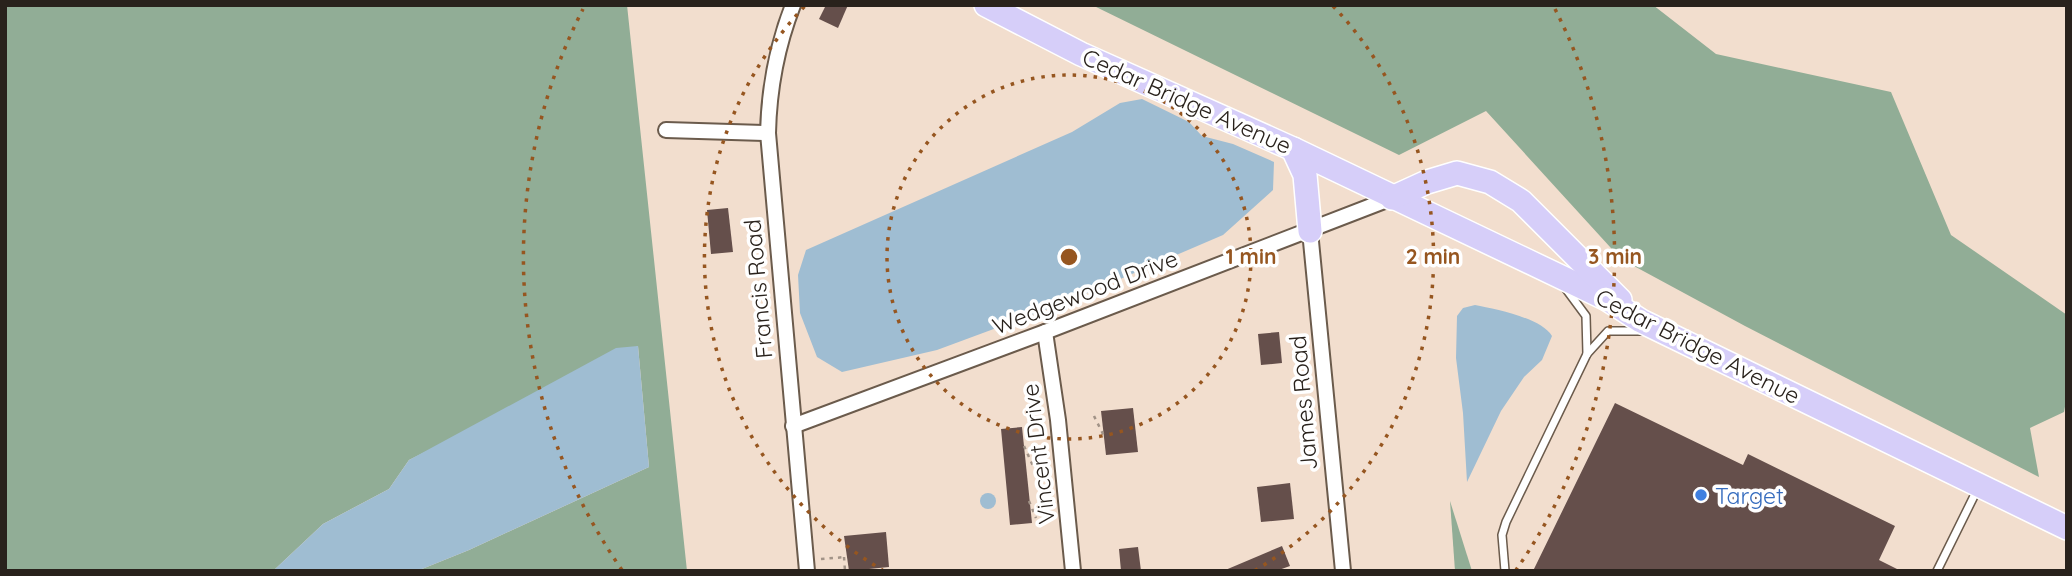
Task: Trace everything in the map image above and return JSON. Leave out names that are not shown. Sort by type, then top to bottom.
[{"type":"main road","name":"Cedar Bridge Avenue","points":[[986,5],[1081,54],[1293,149],[1606,299],[1641,321],[2067,528]]},
{"type":"main road","points":[[1293,149],[1306,175],[1310,231]]},
{"type":"main road","points":[[1392,198],[1427,182],[1457,173],[1490,182],[1521,201],[1641,321]]},
{"type":"street","name":"Francis Road","points":[[793,5],[773,70],[768,106],[768,133],[806,566]]},
{"type":"street","points":[[666,130],[768,133]]},
{"type":"street","name":"Wedgewood Drive","points":[[793,426],[1392,198]]},
{"type":"street","name":"James Road","points":[[1310,231],[1343,571]]},
{"type":"street","name":"Vincent Drive","points":[[1045,332],[1058,420],[1073,571]]},
{"type":"lane","points":[[1555,275],[1586,316],[1587,354]]},
{"type":"lane","points":[[1505,571],[1502,536],[1506,522],[1587,354],[1608,331],[1664,331]]},
{"type":"lane","points":[[1937,571],[1979,487]]},
{"type":"path","points":[[1094,416],[1104,436]]},
{"type":"path","points":[[1024,446],[1034,468]]},
{"type":"path","points":[[1029,501],[1036,518]]},
{"type":"path","points":[[806,566],[845,557],[845,571]]},
{"type":"green space","points":[[5,5],[627,5],[687,571],[417,571],[469,550],[649,467],[638,346],[409,460],[389,489],[323,524],[273,571],[5,571]]},
{"type":"green space","points":[[1092,5],[1653,5],[1716,54],[1891,92],[1951,235],[2067,315],[2067,396],[2064,412],[2030,428],[2039,477],[1621,259],[1486,111],[1399,155]]},
{"type":"green space","points":[[1450,501],[1472,571],[1455,571]]},
{"type":"water","points":[[1142,99],[1189,122],[1202,136],[1233,144],[1274,162],[1273,190],[1223,235],[1069,301],[937,350],[842,372],[817,357],[800,313],[798,275],[806,250],[1072,132],[1120,103]]},
{"type":"water","points":[[1475,305],[1528,319],[1552,336],[1542,360],[1524,377],[1501,411],[1467,482],[1463,413],[1456,358],[1457,316],[1463,308]]},
{"type":"water","points":[[638,346],[649,467],[469,550],[417,571],[273,571],[323,524],[389,489],[409,460],[616,348]]},
{"type":"water","points":[[988,493],[994,495],[994,507],[988,509],[982,507],[980,501],[982,495]]},
{"type":"building","points":[[826,5],[848,5],[838,28],[819,19]]},
{"type":"building","points":[[728,208],[733,252],[711,254],[707,210]]},
{"type":"building","points":[[1279,332],[1282,363],[1261,365],[1258,334]]},
{"type":"building","name":"Target","points":[[1615,403],[1743,465],[1748,454],[1895,526],[1879,560],[1901,571],[1533,571]]},
{"type":"building","points":[[1133,408],[1138,452],[1106,455],[1101,411]]},
{"type":"building","points":[[1022,427],[1032,523],[1010,525],[1001,429]]},
{"type":"building","points":[[1290,483],[1294,519],[1261,522],[1257,487]]},
{"type":"building","points":[[886,532],[889,567],[849,571],[844,536]]},
{"type":"building","points":[[1282,546],[1290,566],[1276,571],[1223,571]]},
{"type":"building","points":[[1138,547],[1141,571],[1121,571],[1119,549]]},
{"type":"place","name":"Target","points":[[1701,495]]}]
